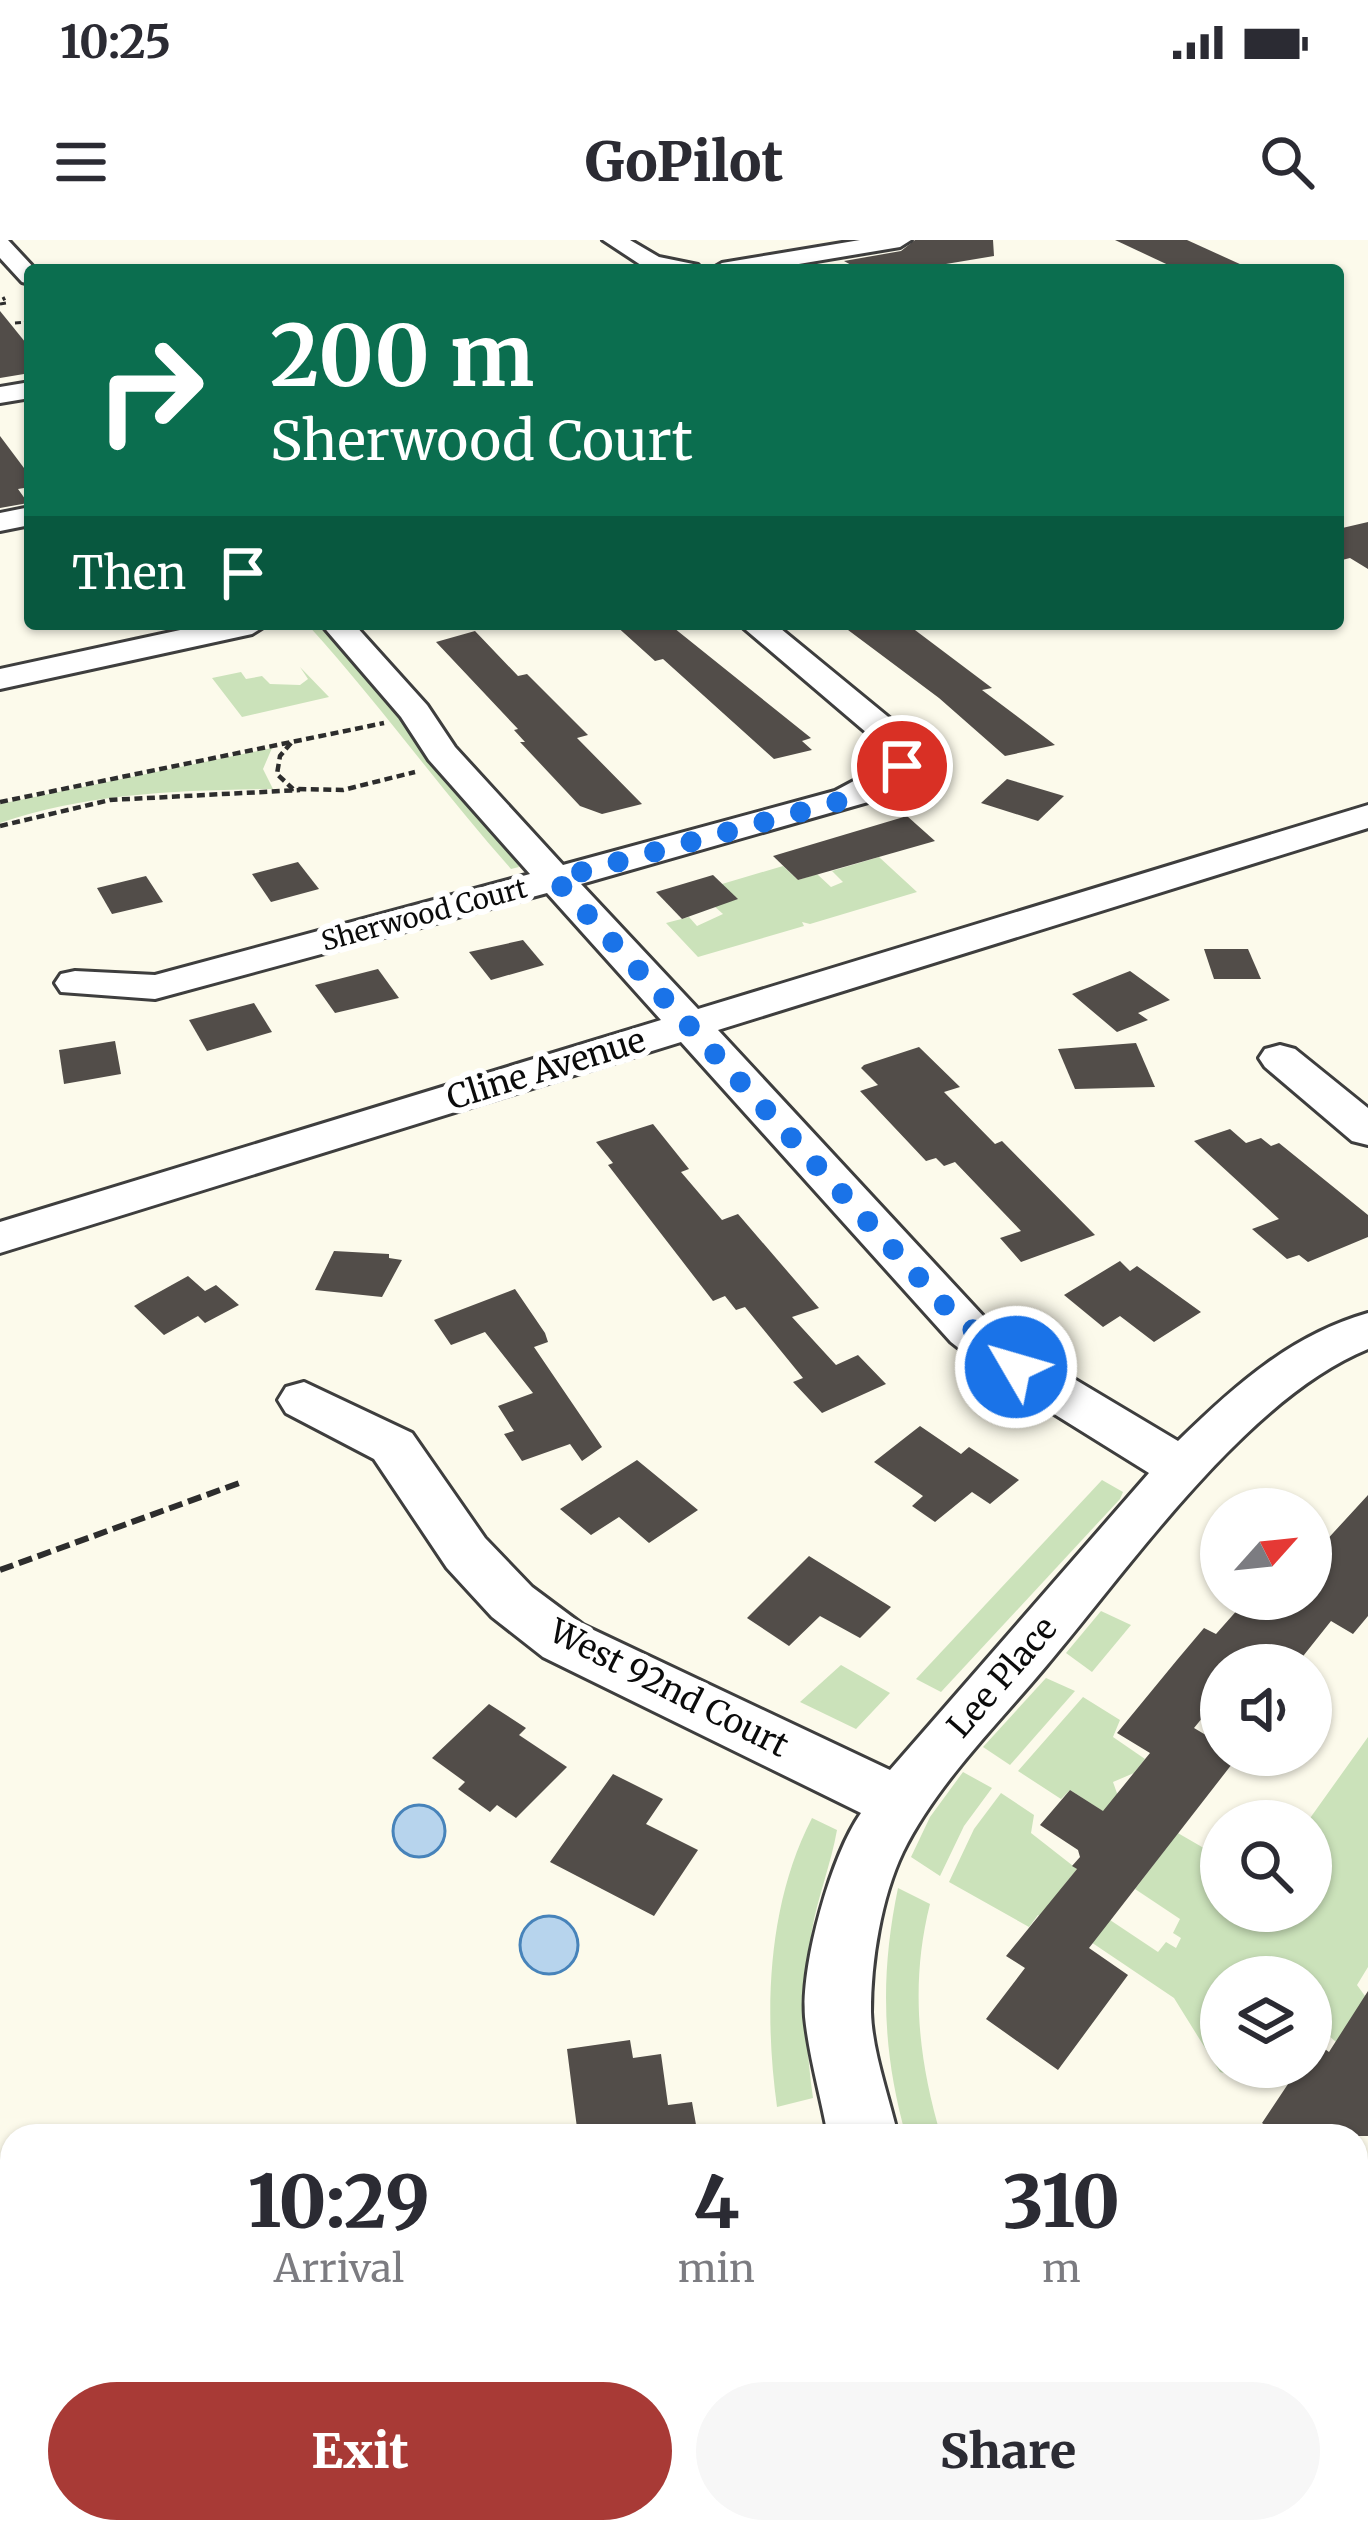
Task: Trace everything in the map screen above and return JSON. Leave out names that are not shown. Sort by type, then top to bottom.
[{"type":"street","points":[[614,240],[662,264]]},
{"type":"street","points":[[758,264],[900,240]]},
{"type":"street","points":[[0,245],[24,271]]},
{"type":"street","points":[[0,679],[225,630]]},
{"type":"street","points":[[342,630],[415,712],[441,754],[968,1330],[1016,1367],[1183,1469]]},
{"type":"street","name":"Sherwood Court","points":[[75,983],[154,987],[848,799],[888,780],[902,766],[904,754],[897,741],[762,630]]},
{"type":"street","name":"Cline Avenue","points":[[0,1238],[1368,816]]},
{"type":"street","points":[[1280,1058],[1368,1131]]},
{"type":"street","name":"Lee Place","points":[[861,2124],[838,2014],[849,1922],[875,1844],[926,1766],[1183,1469],[1250,1401],[1324,1347],[1368,1330]]},
{"type":"street","name":"West 92nd Court","points":[[304,1400],[392,1446],[466,1553],[512,1602],[563,1641],[902,1804]]},
{"type":"path","points":[[15,323],[24,322]]},
{"type":"path","points":[[0,802],[388,722]]},
{"type":"path","points":[[291,742],[280,756],[278,774],[300,790]]},
{"type":"path","points":[[0,826],[33,815],[149,796],[343,790],[422,770]]},
{"type":"path","points":[[0,1570],[242,1481]]},
{"type":"green space","points":[[312,630],[322,630],[359,665],[440,775],[494,831],[519,867],[511,869]]},
{"type":"green space","points":[[300,667],[329,697],[242,717],[212,678],[241,672],[246,679],[262,676],[270,684],[300,685],[308,679]]},
{"type":"green space","points":[[272,748],[263,769],[273,789],[101,799],[0,823],[0,804]]},
{"type":"green space","points":[[879,857],[917,892],[810,924],[802,922],[804,926],[698,957],[666,923],[689,917],[697,926],[723,914],[714,906],[722,884],[783,866],[798,880],[817,874],[831,887],[843,882],[832,871]]},
{"type":"green space","points":[[1102,1480],[1123,1492],[1120,1499],[941,1692],[916,1679]]},
{"type":"green space","points":[[1101,1611],[1131,1625],[1092,1672],[1066,1653]]},
{"type":"green space","points":[[841,1665],[890,1693],[856,1729],[800,1702]]},
{"type":"green space","points":[[1046,1678],[1075,1691],[1010,1765],[983,1747]]},
{"type":"green space","points":[[1083,1697],[1120,1720],[1113,1737],[1145,1759],[1134,1773],[1113,1782],[1119,1799],[1200,1846],[1200,1932],[1332,1932],[1332,1800],[1323,1800],[1368,1737],[1368,1967],[1357,1985],[1365,1996],[1345,2050],[1332,2039],[1332,1956],[1200,1956],[1200,2040],[1174,1998],[1085,1938],[1081,1943],[1038,1915],[1029,1927],[949,1882],[974,1829],[1001,1793],[1034,1815],[1031,1833],[1077,1869],[1062,1888],[1158,1952],[1166,1942],[1176,1948],[1181,1938],[1173,1933],[1180,1919],[1135,1889],[1164,1851],[1070,1790],[1061,1799],[1018,1771]]},
{"type":"green space","points":[[963,1772],[992,1788],[964,1826],[940,1876],[911,1857],[930,1817]]},
{"type":"green space","points":[[812,1818],[837,1830],[807,1972],[813,2098],[777,2107],[771,2034],[773,1960],[786,1886]]},
{"type":"green space","points":[[898,1888],[930,1904],[920,1963],[919,2021],[938,2124],[903,2124],[888,2043],[888,1952]]},
{"type":"water","points":[[419,1805],[437,1813],[445,1831],[437,1849],[419,1857],[401,1849],[393,1831],[401,1813]]},
{"type":"water","points":[[549,1916],[570,1924],[578,1945],[570,1966],[549,1974],[528,1966],[520,1945],[528,1924]]},
{"type":"building","points":[[915,240],[993,240],[994,256],[946,264],[844,261],[901,251]]},
{"type":"building","points":[[1115,240],[1187,240],[1240,264],[1166,264]]},
{"type":"building","points":[[0,311],[24,341],[24,374],[0,378]]},
{"type":"building","points":[[0,436],[24,468],[24,488],[18,489],[24,504],[0,508]]},
{"type":"building","points":[[1368,522],[1368,569],[1350,558],[1344,560],[1344,528]]},
{"type":"building","points":[[621,630],[676,630],[811,738],[802,741],[812,750],[774,759],[663,659],[655,661]]},
{"type":"building","points":[[848,630],[915,630],[992,688],[982,690],[1055,745],[1005,756],[939,698]]},
{"type":"building","points":[[475,631],[518,676],[527,674],[588,735],[577,738],[642,804],[602,814],[580,806],[520,742],[525,742],[514,730],[518,729],[436,642]]},
{"type":"building","points":[[1007,779],[1064,796],[1038,821],[981,803]]},
{"type":"building","points":[[907,816],[935,841],[798,880],[773,856]]},
{"type":"building","points":[[298,862],[319,889],[271,902],[252,874]]},
{"type":"building","points":[[713,875],[738,899],[682,919],[656,892]]},
{"type":"building","points":[[146,876],[163,902],[112,914],[97,888]]},
{"type":"building","points":[[523,940],[544,965],[491,980],[469,952]]},
{"type":"building","points":[[1204,949],[1248,949],[1261,979],[1214,979]]},
{"type":"building","points":[[378,969],[399,998],[335,1013],[315,985]]},
{"type":"building","points":[[1130,971],[1170,1000],[1138,1013],[1148,1020],[1117,1032],[1072,994]]},
{"type":"building","points":[[254,1003],[272,1032],[207,1051],[189,1020]]},
{"type":"building","points":[[115,1041],[121,1074],[64,1084],[59,1050]]},
{"type":"building","points":[[1136,1043],[1155,1087],[1075,1089],[1058,1049]]},
{"type":"building","points":[[919,1047],[960,1087],[944,1092],[995,1144],[1002,1141],[1095,1235],[1021,1262],[1000,1238],[1021,1231],[955,1162],[944,1166],[936,1158],[926,1161],[860,1091],[878,1085],[861,1068],[864,1065]]},
{"type":"building","points":[[653,1124],[689,1169],[681,1172],[722,1220],[738,1214],[819,1308],[792,1317],[836,1365],[858,1355],[886,1384],[822,1413],[793,1382],[803,1378],[745,1307],[736,1310],[725,1296],[713,1301],[608,1165],[613,1163],[596,1142]]},
{"type":"building","points":[[1230,1129],[1246,1143],[1261,1138],[1271,1146],[1279,1143],[1368,1215],[1368,1237],[1308,1262],[1299,1255],[1287,1259],[1252,1229],[1279,1219],[1194,1141]]},
{"type":"building","points":[[334,1251],[389,1254],[389,1258],[402,1260],[382,1297],[315,1290]]},
{"type":"building","points":[[1120,1261],[1130,1271],[1137,1266],[1201,1312],[1154,1342],[1120,1316],[1103,1327],[1064,1295]]},
{"type":"building","points":[[188,1276],[205,1291],[216,1285],[239,1305],[205,1323],[198,1316],[164,1335],[134,1306]]},
{"type":"building","points":[[515,1289],[548,1342],[534,1347],[602,1447],[582,1461],[570,1444],[522,1461],[504,1434],[514,1431],[498,1406],[533,1393],[485,1332],[451,1345],[434,1320]]},
{"type":"building","points":[[920,1426],[961,1454],[969,1447],[1019,1480],[990,1504],[972,1492],[935,1522],[912,1506],[923,1496],[874,1462]]},
{"type":"building","points":[[637,1460],[698,1510],[649,1543],[619,1517],[591,1535],[560,1509]]},
{"type":"building","points":[[1368,1495],[1368,1616],[1353,1634],[1331,1621],[1313,1644],[1200,1644],[1200,1721],[1194,1728],[1200,1732],[1200,1776],[1223,1776],[1089,1948],[1128,1975],[1058,2070],[986,2019],[1025,1968],[1006,1956],[1077,1869],[1072,1866],[1080,1857],[1078,1850],[1040,1825],[1070,1790],[1103,1811],[1150,1753],[1117,1733],[1204,1628],[1216,1634],[1228,1620],[1332,1620],[1332,1534]]},
{"type":"building","points":[[809,1556],[891,1607],[860,1638],[820,1616],[789,1646],[747,1618]]},
{"type":"building","points":[[489,1704],[526,1728],[519,1735],[567,1767],[516,1818],[497,1805],[490,1812],[458,1789],[465,1782],[432,1758]]},
{"type":"building","points":[[613,1774],[663,1799],[646,1824],[698,1850],[654,1916],[550,1862]]},
{"type":"building","points":[[1368,1991],[1368,2124],[1262,2123],[1285,2088],[1332,2088],[1332,2047]]},
{"type":"building","points":[[630,2040],[633,2058],[661,2054],[668,2105],[692,2102],[696,2124],[576,2124],[567,2049]]},
{"type":"route","points":[[902,766],[888,780],[848,799],[555,879],[943,1304],[1016,1367]]}]
